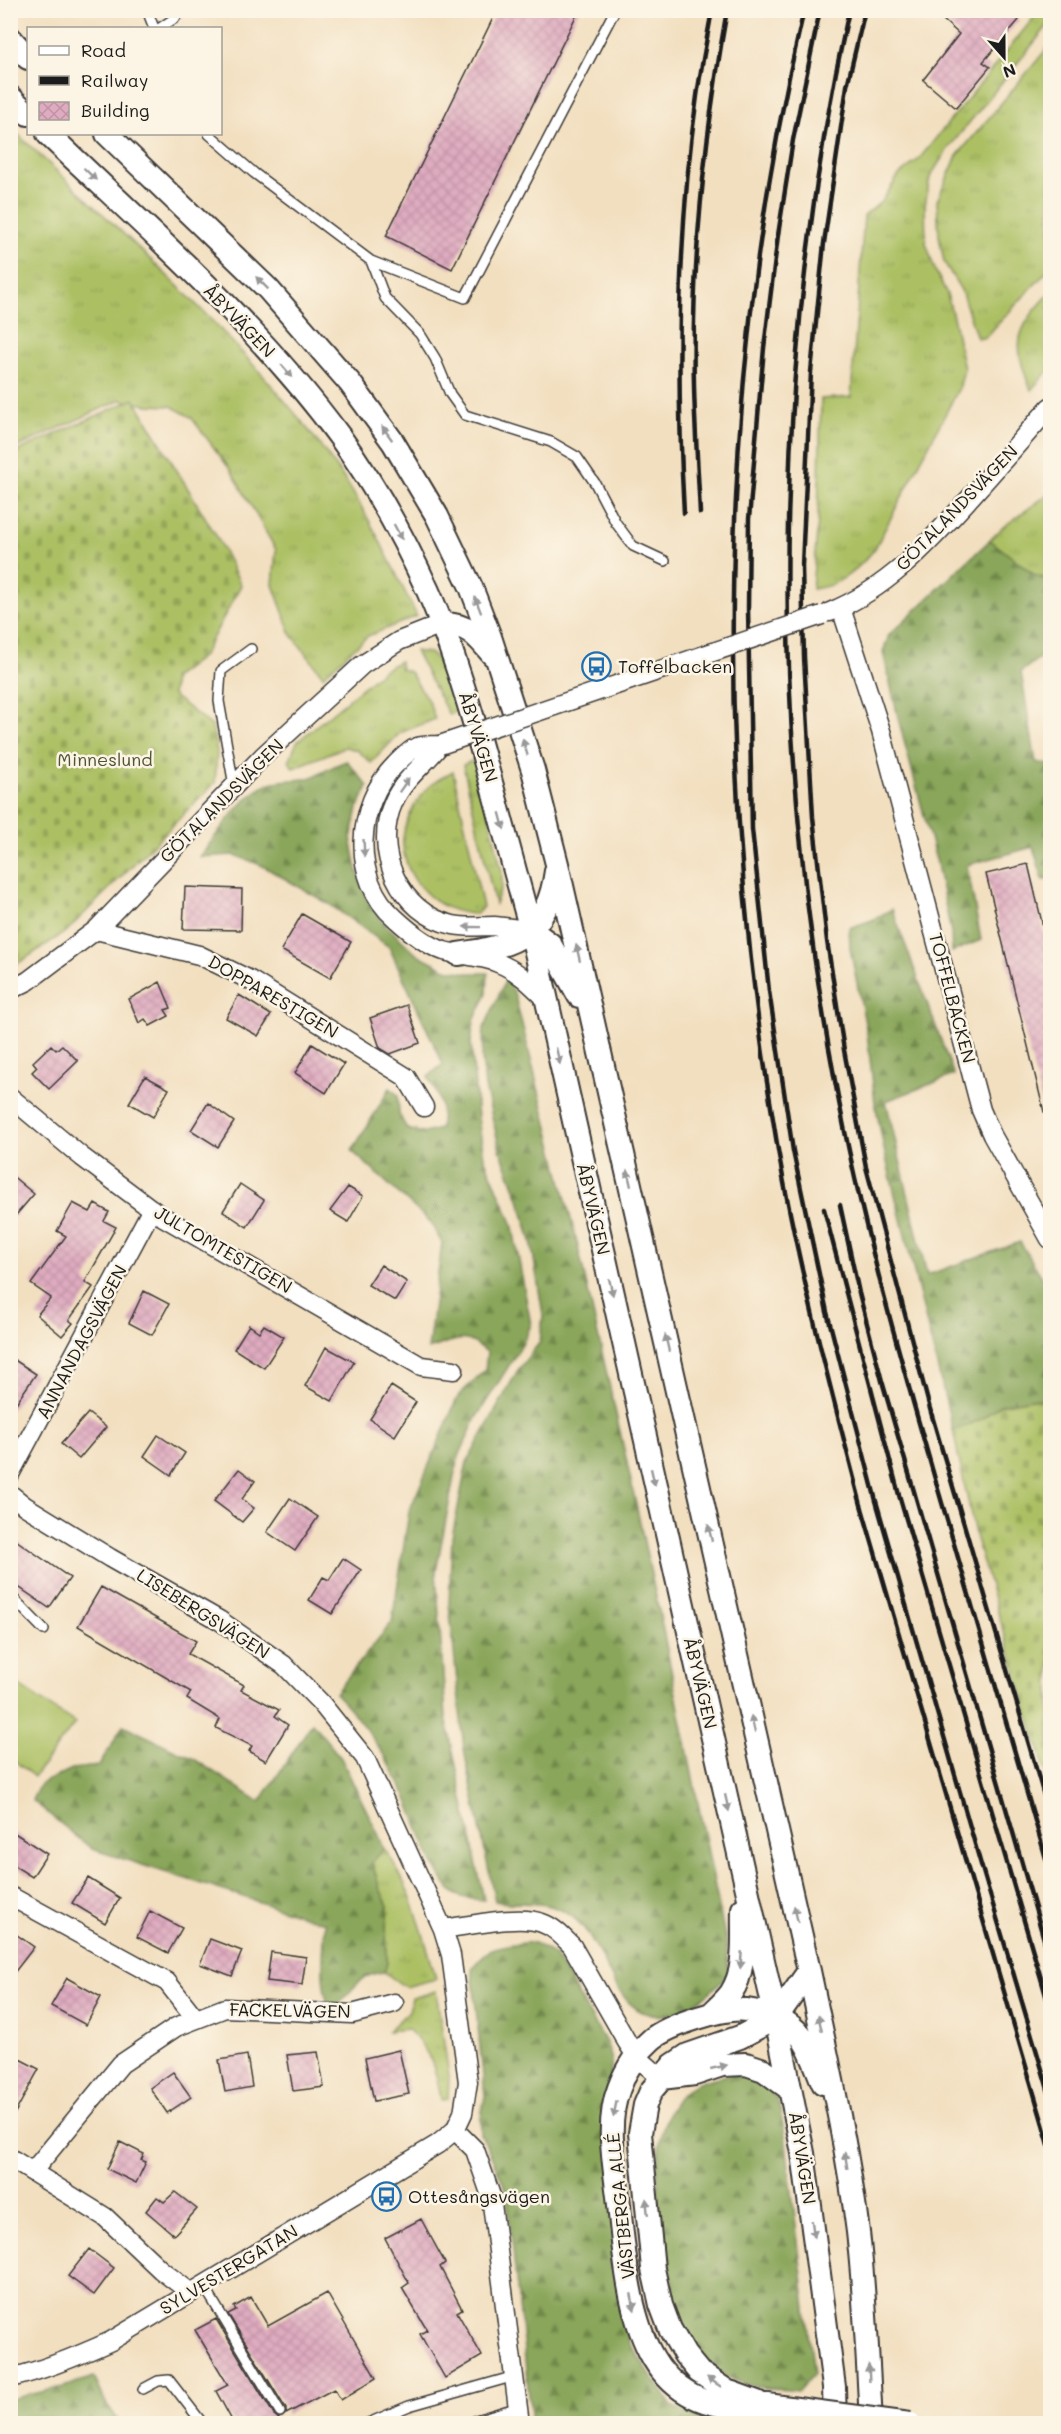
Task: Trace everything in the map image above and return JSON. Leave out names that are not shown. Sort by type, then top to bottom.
[{"type":"street","points":[[10,39],[27,57]]},
{"type":"street","points":[[10,97],[27,113]]},
{"type":"street","name":"ÅBYVÄGEN","points":[[49,135],[257,336],[300,386],[341,438],[373,488],[421,576],[442,624],[491,780],[531,930],[776,2018],[802,2153],[820,2276],[834,2387],[835,2424]]},
{"type":"street","points":[[107,135],[268,289],[350,383],[393,441],[436,516],[471,587],[498,660],[532,770],[557,864],[809,1971],[840,2121],[858,2230],[871,2424]]},
{"type":"street","name":"GÖTALANDSVÄGEN","points":[[546,999],[528,982],[497,962],[442,950],[423,940],[392,915],[374,889],[365,861],[364,845],[367,814],[384,777],[402,758],[417,747],[440,745],[822,615],[862,597],[900,570],[925,546],[1050,407]]},
{"type":"street","name":"TOFFELBACKEN","points":[[841,608],[881,731],[981,1110],[992,1135],[1050,1239]]},
{"type":"street","points":[[442,624],[454,623],[465,627],[477,636],[498,660]]},
{"type":"street","name":"GÖTALANDSVÄGEN","points":[[10,990],[28,981],[96,930],[263,756],[362,665],[399,641],[442,624]]},
{"type":"street","points":[[440,745],[427,762],[412,774],[392,808],[386,842],[390,869],[397,882],[415,905],[439,921],[470,927],[493,926],[531,930],[550,944],[596,1030]]},
{"type":"street","points":[[458,954],[496,948],[514,942],[531,930],[544,912],[554,890],[557,864]]},
{"type":"street","name":"DOPPARESTIGEN","points":[[96,930],[199,955],[250,980],[406,1077],[424,1107]]},
{"type":"street","name":"JULTOMTESTIGEN","points":[[10,1097],[82,1157],[152,1209],[421,1366],[454,1370]]},
{"type":"street","name":"ANNANDAGSVÄGEN","points":[[10,1474],[152,1209]]},
{"type":"street","name":"LISEBERGSVÄGEN","points":[[10,1494],[25,1506],[110,1558],[219,1620],[284,1665],[321,1703],[365,1758],[443,1929],[455,1982],[468,2082],[463,2113],[455,2130]]},
{"type":"street","points":[[711,2014],[731,1993],[742,1965],[744,1880]]},
{"type":"street","points":[[10,1896],[167,1982],[196,2019]]},
{"type":"street","points":[[443,1929],[492,1922],[541,1922],[558,1932],[572,1946],[636,2056],[662,2078],[694,2074],[722,2065],[746,2064],[764,2070],[790,2088]]},
{"type":"street","points":[[809,1971],[776,2018],[793,2027],[803,2040],[840,2121]]},
{"type":"street","name":"FACKELVÄGEN","points":[[33,2171],[121,2064],[176,2027],[225,2008],[352,2014],[394,2003]]},
{"type":"street","name":"VÄSTBERGA ALLÉ","points":[[767,2405],[742,2409],[696,2399],[671,2383],[656,2364],[643,2341],[624,2255],[612,2123],[618,2090],[636,2056],[652,2039],[670,2027],[711,2014],[744,2009],[776,2018]]},
{"type":"street","name":"VÄSTBERGA ALLÉ","points":[[776,2018],[740,2037],[688,2055],[673,2065],[651,2091],[645,2105],[640,2133],[653,2269],[661,2305],[670,2329],[699,2372],[728,2391],[767,2405],[910,2424]]},
{"type":"street","points":[[455,2130],[475,2150],[491,2196],[519,2415]]},
{"type":"street","name":"SYLVESTERGATAN","points":[[10,2378],[73,2358],[111,2341],[438,2144],[455,2130]]},
{"type":"street","points":[[10,2158],[105,2217],[161,2270],[198,2289]]},
{"type":"lane","points":[[147,10],[154,27]]},
{"type":"lane","points":[[162,27],[175,18],[180,10]]},
{"type":"lane","points":[[210,135],[254,173],[371,261],[465,297],[615,10]]},
{"type":"lane","points":[[371,261],[385,298],[420,334],[435,358],[450,394],[465,415],[551,442],[577,457],[595,483],[616,524],[633,546],[664,561]]},
{"type":"lane","points":[[234,786],[219,701],[221,671],[251,649]]},
{"type":"lane","points":[[10,1595],[44,1630]]},
{"type":"lane","points":[[198,2289],[280,2412]]},
{"type":"lane","points":[[367,2423],[409,2406],[515,2376]]},
{"type":"lane","points":[[143,2389],[158,2381],[169,2380],[203,2424]]},
{"type":"lane","points":[[477,2420],[519,2415]]},
{"type":"green space","points":[[1040,10],[1050,11],[1050,23],[947,150],[930,177],[925,205],[926,243],[935,270],[947,294],[954,321],[964,369],[960,386],[874,550],[847,576],[831,585],[812,589],[818,520],[821,399],[851,397],[864,216],[882,201],[899,175],[919,159]]},
{"type":"green space","points":[[1050,45],[1050,268],[985,338],[977,338],[961,290],[944,262],[939,236],[937,201],[957,156]]},
{"type":"green space","points":[[10,127],[180,288],[261,373],[299,418],[358,500],[417,616],[368,636],[323,676],[291,634],[273,585],[276,550],[232,472],[191,417],[171,406],[120,400],[11,450]]},
{"type":"green space","points":[[1050,293],[1050,369],[1031,390],[1021,359],[1020,337],[1030,317]]},
{"type":"green space","name":"Minneslund","points":[[134,399],[217,537],[241,585],[203,656],[174,678],[172,695],[212,726],[217,751],[215,783],[67,931],[11,968],[11,454]]},
{"type":"green space","points":[[1050,493],[1050,580],[1036,576],[989,541],[1003,527]]},
{"type":"green space","points":[[990,540],[1036,576],[1050,580],[1050,655],[1042,656],[1021,672],[1036,762],[1050,765],[1050,878],[1043,880],[1033,847],[967,865],[981,940],[952,952],[951,933],[937,864],[883,652],[889,635]]},
{"type":"green space","points":[[415,651],[430,653],[440,662],[458,710],[449,715]]},
{"type":"green space","points":[[400,661],[401,669],[410,672],[429,702],[435,719],[400,733],[371,763],[357,750],[345,747],[293,768],[289,761],[297,742],[385,669]]},
{"type":"green space","points":[[476,759],[502,872],[502,886],[495,904],[463,765]]},
{"type":"green space","points":[[347,761],[368,786],[358,808],[351,838],[366,898],[384,923],[415,953],[446,969],[468,973],[488,973],[487,993],[474,1021],[471,1042],[478,1118],[484,1157],[512,1223],[531,1325],[522,1345],[476,1418],[457,1461],[436,1572],[446,1717],[484,1900],[459,1896],[447,1886],[434,1865],[405,1794],[391,1767],[365,1728],[335,1693],[392,1622],[409,1512],[459,1395],[485,1370],[487,1352],[471,1342],[452,1341],[428,1349],[442,1243],[430,1222],[352,1151],[390,1088],[398,1095],[399,1114],[407,1129],[424,1133],[440,1129],[442,1114],[440,1102],[428,1077],[443,1064],[389,947],[329,904],[261,865],[234,855],[200,857],[231,815],[260,789],[271,783],[313,777]]},
{"type":"green space","points":[[453,771],[483,907],[476,914],[449,908],[437,902],[417,883],[405,858],[403,837],[412,810],[429,786]]},
{"type":"green space","points":[[892,909],[954,1075],[886,1101],[927,1275],[1020,1242],[1050,1290],[1050,1400],[1032,1399],[1000,1405],[980,1420],[953,1431],[885,1154],[875,1103],[867,1033],[850,948],[849,928],[872,920]]},
{"type":"green space","points":[[506,979],[514,992],[578,1247],[661,1620],[726,1941],[728,1973],[704,1997],[674,2013],[653,2015],[637,2009],[624,1997],[583,1927],[570,1915],[560,1909],[542,1904],[495,1901],[464,1750],[449,1603],[452,1537],[467,1462],[518,1370],[540,1342],[543,1315],[531,1241],[519,1199],[500,1150],[485,1087],[482,1057],[484,1028]]},
{"type":"green space","points":[[1032,1399],[1050,1400],[1050,1786],[976,1539],[953,1431],[980,1420],[1000,1405]]},
{"type":"green space","points":[[12,1681],[75,1723],[34,1777],[11,1758]]},
{"type":"green space","points":[[312,1723],[341,1758],[380,1838],[384,1849],[372,1862],[379,1887],[388,1906],[387,1962],[384,1972],[361,1981],[332,2010],[323,1980],[325,1923],[92,1849],[32,1800],[40,1784],[72,1769],[99,1766],[123,1725],[194,1759],[260,1802]]},
{"type":"green space","points":[[384,1849],[409,1894],[436,1979],[405,1987],[384,1972],[387,1962],[388,1906],[379,1887],[372,1862]]},
{"type":"green space","points":[[532,1942],[554,1954],[607,2044],[612,2060],[610,2080],[624,2313],[629,2343],[672,2406],[699,2419],[733,2423],[532,2423],[506,2189],[481,2134],[485,2096],[472,1969],[491,1950],[505,1945]]},
{"type":"green space","points":[[436,1991],[449,2076],[448,2099],[441,2100],[434,2069],[422,2046],[408,2029],[388,2031],[409,2011],[412,1998]]},
{"type":"green space","points":[[736,2073],[755,2077],[778,2100],[785,2135],[814,2374],[799,2391],[751,2385],[725,2375],[706,2360],[691,2341],[680,2322],[676,2308],[660,2207],[658,2159],[661,2136],[668,2115],[685,2091],[705,2080]]},
{"type":"green space","points":[[94,2377],[106,2403],[118,2420],[115,2423],[11,2423],[11,2399]]},
{"type":"building","points":[[497,10],[579,10],[452,269],[386,236]]},
{"type":"building","points":[[932,10],[1008,10],[1019,20],[983,62],[990,67],[956,108],[923,80],[959,34]]},
{"type":"building","points":[[1028,864],[1050,956],[1050,1112],[1044,1112],[986,874]]},
{"type":"building","points":[[185,887],[242,889],[241,930],[183,929]]},
{"type":"building","points":[[302,914],[351,942],[330,978],[281,950]]},
{"type":"building","points":[[160,982],[171,1008],[165,1010],[169,1016],[150,1026],[145,1019],[139,1023],[129,999]]},
{"type":"building","points":[[239,995],[271,1015],[258,1036],[226,1018]]},
{"type":"building","points":[[407,1005],[420,1043],[390,1054],[380,1048],[370,1018]]},
{"type":"building","points":[[312,1044],[344,1064],[326,1093],[295,1073]]},
{"type":"building","points":[[51,1045],[56,1050],[62,1045],[78,1061],[49,1089],[32,1072],[37,1067],[33,1062]]},
{"type":"building","points":[[145,1076],[169,1089],[153,1117],[129,1103]]},
{"type":"building","points":[[208,1103],[234,1122],[218,1147],[191,1130]]},
{"type":"building","points":[[10,1174],[34,1194],[10,1222]]},
{"type":"building","points":[[240,1184],[264,1200],[247,1227],[223,1211]]},
{"type":"building","points":[[348,1187],[363,1196],[348,1222],[330,1211]]},
{"type":"building","points":[[73,1203],[90,1212],[95,1204],[109,1212],[104,1221],[116,1227],[85,1282],[93,1287],[69,1320],[73,1323],[62,1336],[37,1315],[51,1298],[31,1284],[66,1236],[57,1231]]},
{"type":"building","points":[[381,1265],[407,1282],[395,1301],[368,1285]]},
{"type":"building","points":[[144,1291],[169,1304],[152,1335],[129,1323]]},
{"type":"building","points":[[249,1325],[259,1332],[264,1325],[284,1337],[264,1368],[234,1349]]},
{"type":"building","points":[[326,1347],[354,1362],[332,1401],[305,1386]]},
{"type":"building","points":[[10,1357],[36,1374],[10,1412]]},
{"type":"building","points":[[391,1386],[416,1402],[395,1436],[370,1419]]},
{"type":"building","points":[[88,1413],[106,1427],[79,1459],[61,1444]]},
{"type":"building","points":[[158,1435],[185,1453],[171,1475],[144,1456]]},
{"type":"building","points":[[239,1469],[255,1481],[242,1499],[254,1508],[242,1522],[214,1501]]},
{"type":"building","points":[[290,1498],[318,1517],[295,1551],[267,1532]]},
{"type":"building","points":[[10,1536],[70,1578],[49,1608],[10,1581]]},
{"type":"building","points":[[343,1558],[361,1570],[332,1614],[309,1600],[323,1577],[329,1580]]},
{"type":"building","points":[[101,1587],[196,1641],[188,1654],[244,1685],[241,1690],[279,1710],[275,1716],[288,1725],[266,1761],[249,1751],[252,1746],[216,1728],[220,1719],[187,1699],[191,1692],[78,1626]]},
{"type":"building","points":[[10,1830],[47,1854],[32,1877],[10,1863]]},
{"type":"building","points":[[88,1878],[120,1898],[105,1923],[72,1903]]},
{"type":"building","points":[[150,1911],[182,1928],[168,1953],[137,1937]]},
{"type":"building","points":[[10,1930],[34,1947],[10,1978]]},
{"type":"building","points":[[210,1939],[242,1951],[232,1976],[200,1964]]},
{"type":"building","points":[[271,1952],[306,1957],[302,1985],[267,1981]]},
{"type":"building","points":[[67,1978],[101,1997],[86,2025],[51,2006]]},
{"type":"building","points":[[399,2050],[409,2094],[374,2101],[365,2058]]},
{"type":"building","points":[[318,2052],[324,2087],[293,2091],[287,2055]]},
{"type":"building","points":[[10,2054],[39,2069],[10,2122]]},
{"type":"building","points":[[247,2055],[252,2087],[225,2092],[219,2060]]},
{"type":"building","points":[[173,2072],[191,2097],[167,2113],[150,2088]]},
{"type":"building","points":[[120,2142],[144,2154],[141,2160],[146,2162],[136,2183],[107,2169]]},
{"type":"building","points":[[175,2192],[197,2209],[174,2235],[146,2211],[157,2197],[164,2202]]},
{"type":"building","points":[[421,2219],[445,2263],[440,2267],[462,2309],[457,2312],[482,2356],[445,2378],[420,2334],[427,2330],[402,2288],[409,2283],[385,2238]]},
{"type":"building","points":[[89,2249],[114,2268],[94,2295],[68,2276]]},
{"type":"building","points":[[327,2293],[376,2378],[341,2400],[334,2389],[286,2414],[286,2409],[228,2314],[236,2310],[234,2307],[251,2297],[268,2326]]},
{"type":"building","points":[[216,2319],[274,2415],[279,2419],[272,2424],[234,2424],[216,2391],[228,2385],[195,2330]]},
{"type":"railway","points":[[684,513],[679,356],[682,252],[690,148],[712,10]]},
{"type":"railway","points":[[700,513],[694,386],[697,245],[712,103],[727,10]]},
{"type":"railway","points":[[804,10],[775,150],[753,292],[740,435],[733,579],[734,723],[742,866],[757,1009],[786,1195],[838,1417],[861,1505],[1050,2148]]},
{"type":"railway","points":[[820,10],[793,140],[778,235],[764,348],[749,519],[748,608],[752,829],[769,991],[793,1151],[827,1312],[876,1501],[1050,2096]]},
{"type":"railway","points":[[849,10],[823,142],[804,276],[793,410],[788,545],[789,680],[798,815],[813,948],[835,1081],[856,1182],[893,1331],[1050,1872]]},
{"type":"railway","points":[[865,10],[847,86],[824,243],[811,372],[802,566],[804,657],[813,817],[827,941],[866,1167],[930,1409],[1050,1816]]},
{"type":"railway","points":[[840,1205],[859,1293],[882,1381],[1050,1960]]},
{"type":"railway","points":[[824,1209],[899,1495],[1050,2009]]},
{"type":"place","name":"Toffelbacken","points":[[597,667]]},
{"type":"place","name":"Ottesångsvägen","points":[[387,2197]]}]
